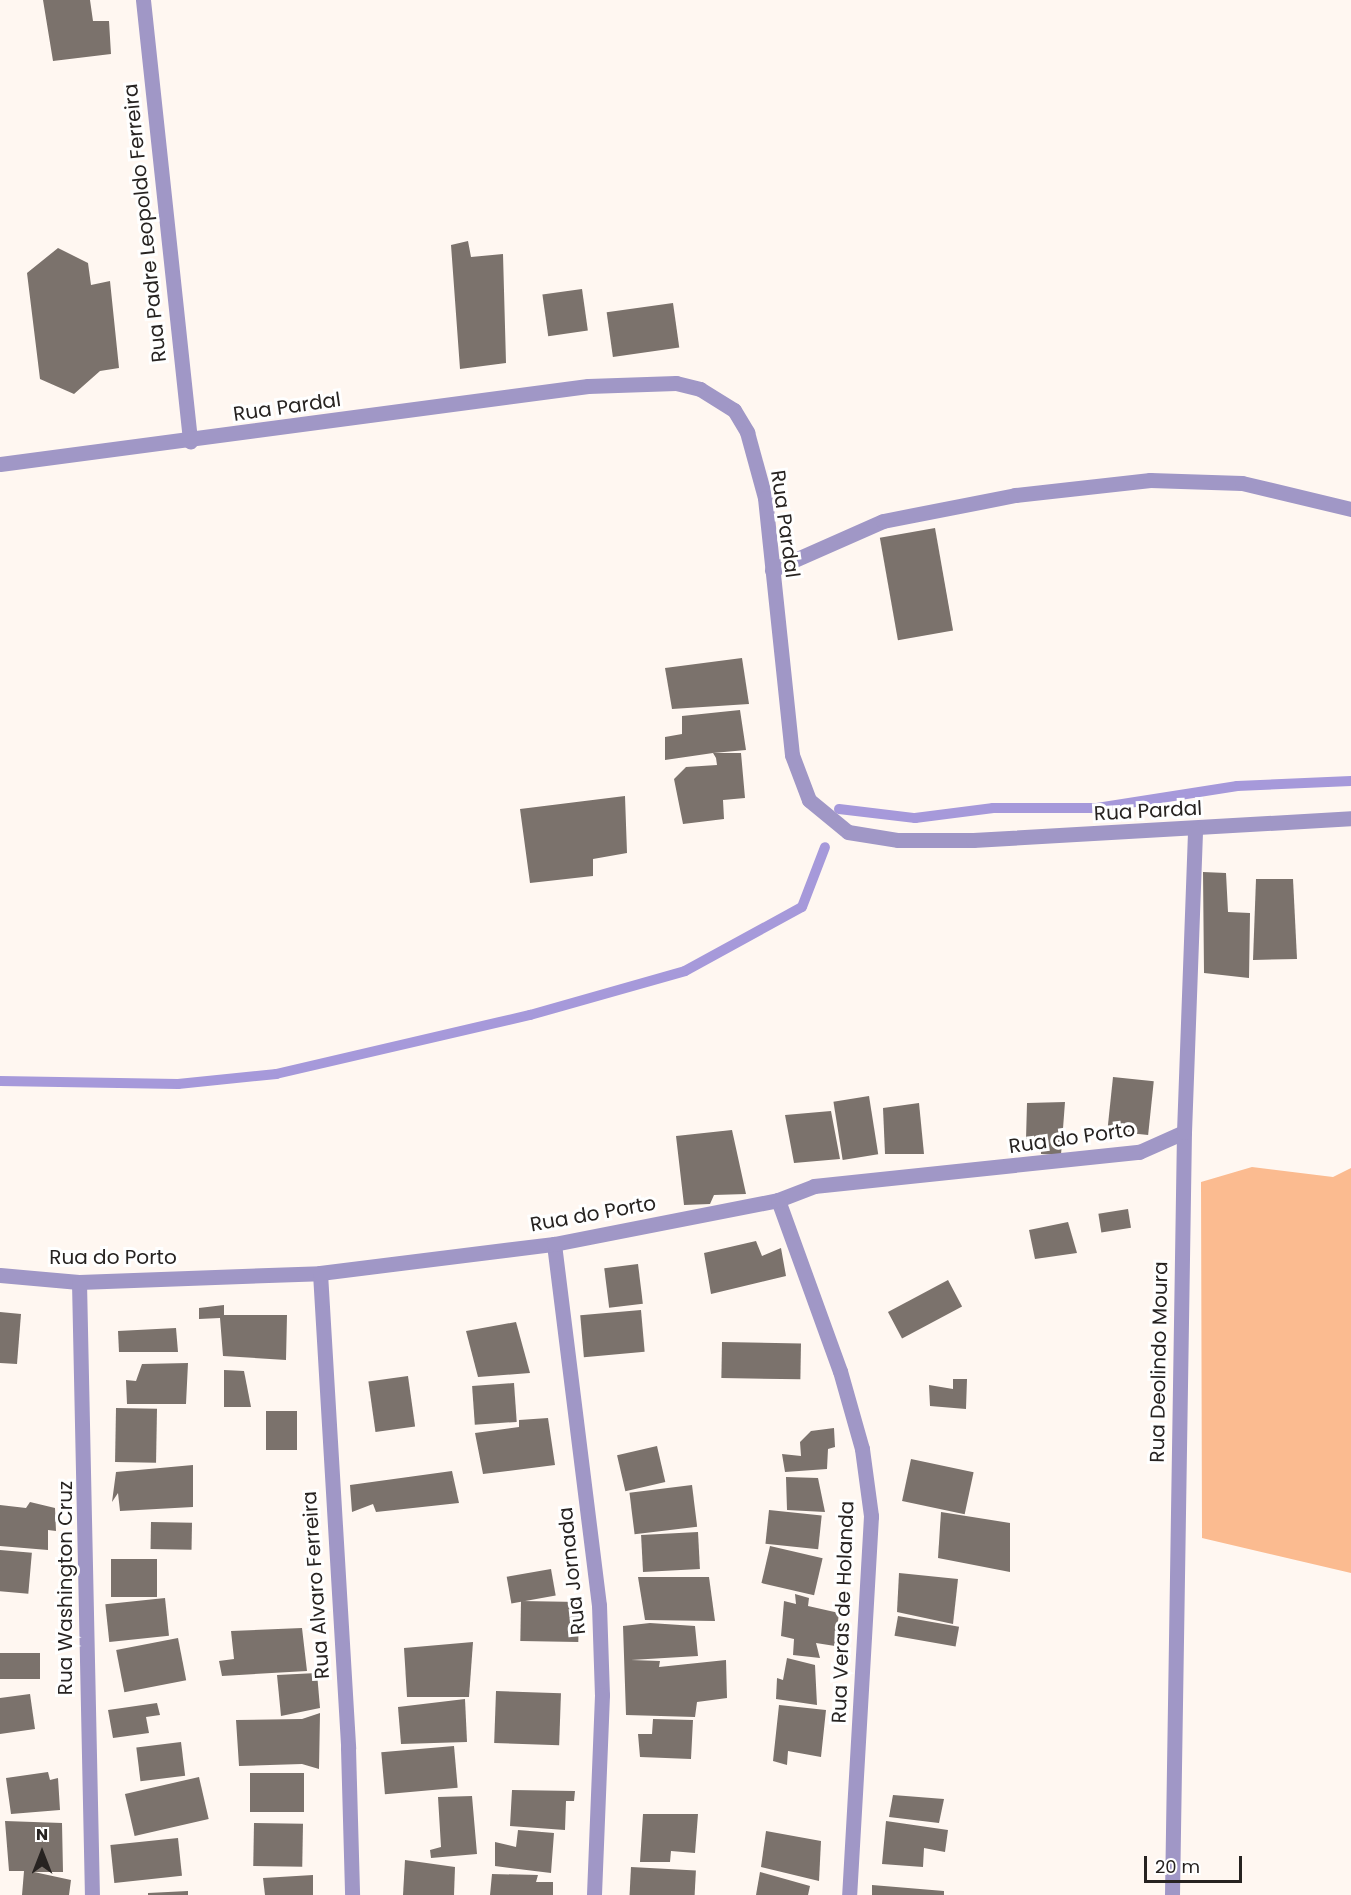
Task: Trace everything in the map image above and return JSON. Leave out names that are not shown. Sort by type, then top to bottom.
[{"type":"street","name":"Rua Padre Leopoldo Ferreira","points":[[142,0],[190,442]]},
{"type":"street","name":"Rua Pardal","points":[[0,464],[190,442],[588,386],[676,383],[718,399],[734,410],[747,432],[765,498],[792,755],[810,800],[849,832],[898,840],[973,840],[1195,830],[1351,818]]},
{"type":"street","points":[[772,570],[883,521],[1015,495],[1150,480],[1242,483],[1351,509]]},
{"type":"street","name":"Rua Deolindo Moura","points":[[1172,1895],[1184,1132],[1195,830]]},
{"type":"street","name":"Rua do Porto","points":[[0,1275],[79,1282],[320,1273],[554,1245],[777,1200],[814,1186],[1139,1152],[1184,1132]]},
{"type":"street","name":"Rua Veras de Holanda","points":[[777,1200],[840,1371],[862,1449],[871,1516],[849,1895]]},
{"type":"street","name":"Rua Jornada","points":[[554,1245],[599,1605],[602,1695],[594,1895]]},
{"type":"street","name":"Rua Alvaro Ferreira","points":[[320,1273],[348,1748],[352,1895]]},
{"type":"street","name":"Rua Washington Cruz","points":[[79,1282],[92,1895]]},
{"type":"shaded area","points":[[1252,1167],[1333,1177],[1351,1168],[1351,1573],[1202,1538],[1201,1182]]},
{"type":"building","points":[[43,0],[90,0],[93,21],[109,21],[111,54],[53,61]]},
{"type":"building","points":[[468,241],[471,257],[503,254],[506,363],[460,369],[451,245]]},
{"type":"building","points":[[58,248],[88,263],[91,285],[110,281],[119,368],[100,371],[74,394],[40,379],[27,273]]},
{"type":"building","points":[[582,289],[588,331],[548,336],[542,295]]},
{"type":"building","points":[[673,303],[679,348],[613,357],[607,312]]},
{"type":"building","points":[[935,528],[953,630],[898,640],[880,538]]},
{"type":"building","points":[[742,658],[749,704],[672,709],[665,668]]},
{"type":"building","points":[[740,710],[746,750],[665,760],[665,737],[682,734],[682,716]]},
{"type":"building","points":[[713,753],[741,753],[745,798],[723,800],[724,819],[683,824],[674,779],[686,767],[717,765]]},
{"type":"building","points":[[625,796],[627,853],[593,859],[593,876],[530,883],[520,809]]},
{"type":"building","points":[[1203,872],[1226,873],[1228,912],[1250,913],[1249,978],[1204,973]]},
{"type":"building","points":[[1256,879],[1293,879],[1297,959],[1253,960]]},
{"type":"building","points":[[1113,1077],[1154,1081],[1148,1135],[1107,1131]]},
{"type":"building","points":[[869,1096],[878,1154],[843,1160],[833,1102]]},
{"type":"building","points":[[1065,1102],[1061,1155],[1041,1154],[1041,1142],[1026,1139],[1027,1103]]},
{"type":"building","points":[[919,1103],[924,1154],[885,1154],[883,1108]]},
{"type":"building","points":[[831,1111],[840,1159],[794,1163],[785,1115]]},
{"type":"building","points":[[732,1130],[746,1194],[714,1195],[710,1204],[684,1205],[676,1136]]},
{"type":"building","points":[[1128,1209],[1131,1228],[1101,1232],[1098,1214]]},
{"type":"building","points":[[1068,1222],[1077,1253],[1035,1259],[1029,1230]]},
{"type":"building","points":[[756,1241],[762,1256],[781,1248],[786,1276],[711,1294],[704,1253]]},
{"type":"building","points":[[638,1264],[643,1304],[609,1308],[604,1268]]},
{"type":"building","points":[[948,1280],[962,1306],[902,1338],[888,1312]]},
{"type":"building","points":[[224,1305],[224,1315],[287,1315],[286,1360],[223,1356],[220,1318],[199,1319],[199,1308]]},
{"type":"building","points":[[641,1310],[645,1352],[584,1357],[580,1315]]},
{"type":"building","points":[[0,1312],[21,1314],[17,1364],[0,1363]]},
{"type":"building","points":[[516,1322],[530,1373],[478,1377],[466,1331]]},
{"type":"building","points":[[176,1328],[178,1352],[119,1352],[118,1331]]},
{"type":"building","points":[[722,1342],[801,1343],[800,1379],[721,1378]]},
{"type":"building","points":[[188,1363],[186,1404],[127,1404],[126,1380],[136,1381],[142,1364]]},
{"type":"building","points":[[224,1370],[244,1371],[251,1407],[224,1407]]},
{"type":"building","points":[[408,1376],[415,1427],[375,1432],[368,1382]]},
{"type":"building","points":[[953,1379],[967,1379],[966,1409],[930,1406],[929,1385],[953,1389]]},
{"type":"building","points":[[514,1383],[517,1422],[475,1425],[472,1386]]},
{"type":"building","points":[[116,1408],[157,1409],[156,1463],[115,1462]]},
{"type":"building","points":[[266,1411],[297,1411],[297,1450],[266,1450]]},
{"type":"building","points":[[548,1418],[555,1465],[483,1474],[475,1433],[519,1427],[519,1420]]},
{"type":"building","points":[[834,1428],[835,1447],[828,1449],[827,1469],[785,1472],[782,1454],[801,1456],[800,1442],[811,1431]]},
{"type":"building","points":[[657,1446],[665,1482],[625,1491],[617,1455]]},
{"type":"building","points":[[911,1459],[974,1472],[965,1514],[902,1501]]},
{"type":"building","points":[[193,1465],[193,1507],[120,1511],[118,1493],[112,1502],[116,1472]]},
{"type":"building","points":[[452,1471],[459,1503],[376,1512],[373,1504],[352,1512],[350,1485]]},
{"type":"building","points":[[786,1477],[818,1478],[825,1512],[787,1510]]},
{"type":"building","points":[[692,1485],[697,1527],[635,1534],[629,1493]]},
{"type":"building","points":[[30,1502],[55,1508],[56,1531],[48,1530],[48,1550],[0,1546],[0,1505],[26,1508]]},
{"type":"building","points":[[769,1510],[822,1516],[818,1549],[765,1544]]},
{"type":"building","points":[[941,1512],[1010,1523],[1010,1572],[938,1558]]},
{"type":"building","points":[[151,1522],[192,1523],[192,1550],[151,1549]]},
{"type":"building","points":[[698,1532],[700,1569],[643,1572],[641,1535]]},
{"type":"building","points":[[770,1546],[823,1558],[814,1595],[761,1583]]},
{"type":"building","points":[[0,1550],[32,1553],[28,1594],[0,1591]]},
{"type":"building","points":[[111,1559],[157,1559],[157,1597],[111,1597]]},
{"type":"building","points":[[551,1569],[556,1596],[511,1603],[507,1577]]},
{"type":"building","points":[[899,1573],[958,1579],[953,1624],[897,1612]]},
{"type":"building","points":[[638,1577],[709,1577],[715,1621],[645,1620]]},
{"type":"building","points":[[795,1594],[809,1598],[808,1606],[839,1613],[835,1646],[816,1643],[820,1658],[793,1655],[794,1639],[781,1636],[784,1601],[796,1604]]},
{"type":"building","points":[[165,1598],[169,1636],[109,1642],[105,1604]]},
{"type":"building","points":[[521,1601],[579,1602],[578,1642],[520,1641]]},
{"type":"building","points":[[898,1616],[959,1627],[956,1646],[895,1636]]},
{"type":"building","points":[[650,1623],[695,1626],[698,1656],[631,1660],[660,1661],[659,1667],[726,1660],[727,1698],[697,1702],[695,1717],[626,1715],[623,1626]]},
{"type":"building","points":[[302,1628],[307,1671],[222,1676],[219,1661],[234,1659],[231,1631]]},
{"type":"building","points":[[178,1638],[186,1680],[124,1692],[116,1650]]},
{"type":"building","points":[[473,1642],[469,1697],[407,1697],[404,1648]]},
{"type":"building","points":[[0,1653],[40,1653],[40,1679],[0,1679]]},
{"type":"building","points":[[787,1658],[815,1665],[817,1705],[776,1699],[777,1678],[783,1680]]},
{"type":"building","points":[[317,1673],[320,1708],[281,1716],[277,1675]]},
{"type":"building","points":[[496,1691],[561,1693],[559,1745],[494,1743]]},
{"type":"building","points":[[30,1694],[35,1729],[0,1734],[0,1698]]},
{"type":"building","points":[[465,1699],[467,1742],[401,1744],[398,1707]]},
{"type":"building","points":[[157,1703],[160,1715],[146,1717],[149,1733],[113,1738],[108,1710]]},
{"type":"building","points":[[779,1705],[826,1710],[821,1757],[788,1751],[787,1765],[773,1761]]},
{"type":"building","points":[[320,1713],[319,1769],[302,1764],[239,1766],[236,1720],[302,1719]]},
{"type":"building","points":[[653,1719],[693,1720],[691,1759],[640,1757],[638,1734],[652,1734]]},
{"type":"building","points":[[181,1742],[185,1776],[140,1781],[136,1747]]},
{"type":"building","points":[[454,1746],[458,1788],[385,1794],[381,1752]]},
{"type":"building","points":[[48,1772],[50,1780],[58,1778],[60,1810],[11,1814],[6,1778]]},
{"type":"building","points":[[250,1773],[304,1773],[304,1812],[250,1812]]},
{"type":"building","points":[[199,1777],[209,1819],[135,1836],[125,1794]]},
{"type":"building","points":[[512,1790],[575,1791],[574,1801],[566,1801],[565,1830],[510,1826]]},
{"type":"building","points":[[893,1795],[944,1799],[939,1823],[889,1817]]},
{"type":"building","points":[[472,1796],[477,1854],[431,1858],[430,1850],[441,1847],[438,1797]]},
{"type":"building","points":[[643,1814],[698,1814],[695,1853],[671,1851],[670,1862],[640,1862]]},
{"type":"building","points":[[5,1821],[62,1823],[63,1872],[34,1872],[71,1880],[69,1895],[22,1895],[24,1871],[9,1871]]},
{"type":"building","points":[[886,1821],[948,1830],[945,1852],[924,1848],[923,1867],[882,1864]]},
{"type":"building","points":[[254,1823],[303,1824],[302,1867],[253,1866]]},
{"type":"building","points":[[518,1830],[554,1833],[551,1873],[495,1866],[495,1842],[516,1847]]},
{"type":"building","points":[[766,1831],[821,1841],[819,1881],[761,1867]]},
{"type":"building","points":[[178,1838],[182,1876],[114,1883],[110,1845]]},
{"type":"building","points":[[405,1860],[455,1867],[454,1895],[403,1895]]},
{"type":"building","points":[[631,1867],[696,1870],[695,1895],[630,1895]]},
{"type":"building","points":[[760,1872],[810,1886],[808,1895],[756,1895]]},
{"type":"building","points":[[492,1874],[538,1875],[536,1882],[553,1882],[553,1895],[490,1895]]},
{"type":"building","points":[[313,1875],[313,1895],[265,1895],[263,1878]]},
{"type":"building","points":[[872,1885],[944,1891],[944,1895],[872,1895]]},
{"type":"building","points":[[188,1891],[188,1895],[148,1895],[148,1893]]},
{"type":"waterway","points":[[839,809],[915,818],[993,808],[1097,808],[1237,786],[1351,781]]},
{"type":"waterway","points":[[0,1081],[178,1084],[276,1074],[530,1015],[685,971],[802,907],[825,847]]}]
